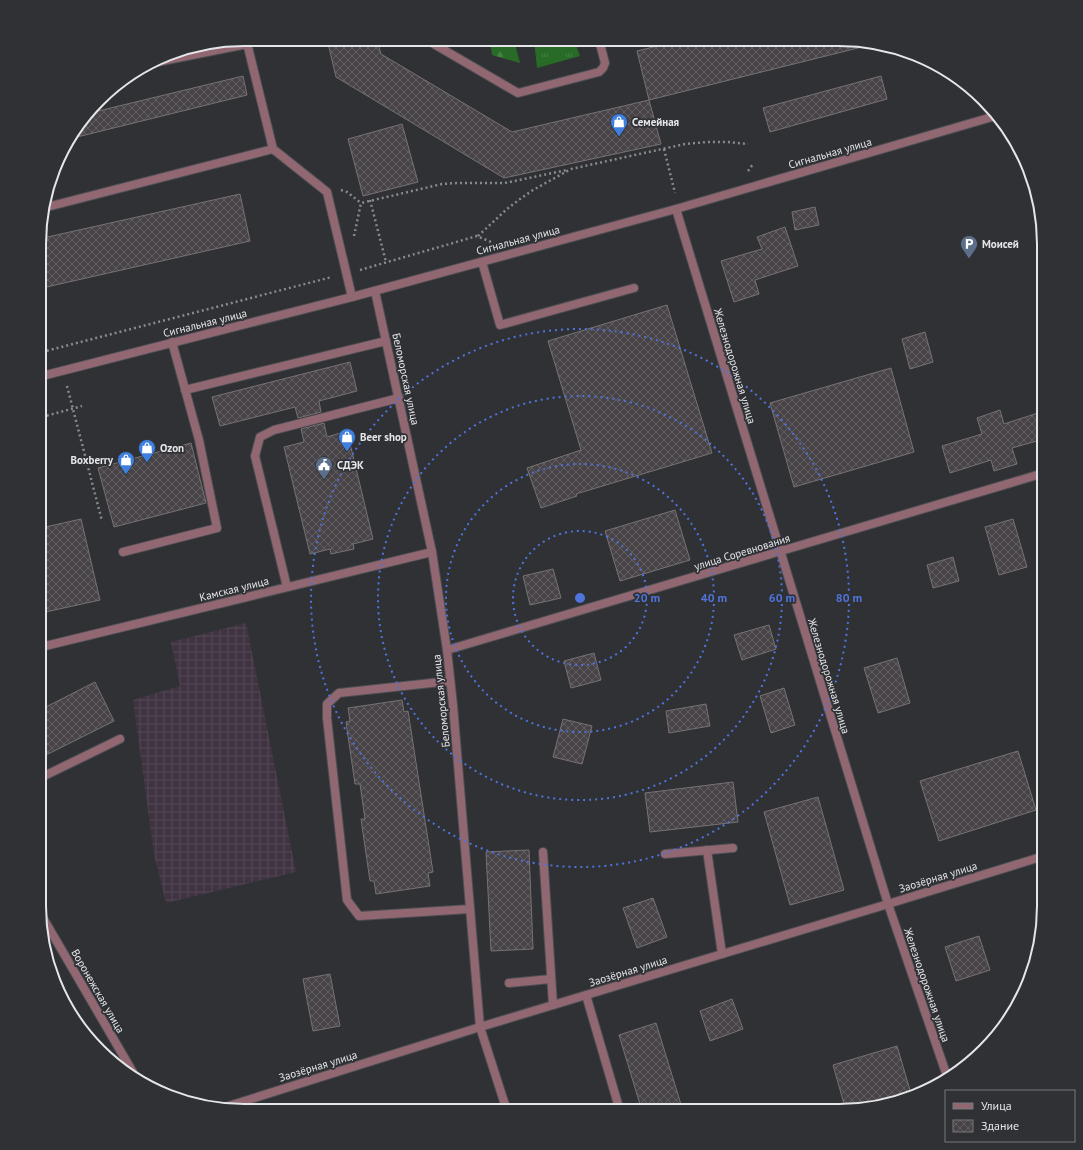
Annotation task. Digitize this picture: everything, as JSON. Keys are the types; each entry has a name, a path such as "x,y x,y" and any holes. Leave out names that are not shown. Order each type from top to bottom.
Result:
{"street":[{"path":"248,46 273,149 327,192 352,297"},
{"path":"438,46 518,92 599,72 604,68 601,46"},
{"path":"185,55 214,49"},
{"name":"Сигнальная улица","path":"46,375 352,297 482,262 676,209 990,117"},
{"path":"50,206 273,149"},
{"name":"Железнодорожная улица","path":"676,209 888,904 946,1073"},
{"path":"482,262 500,325 634,288"},
{"name":"Беломорская улица","path":"375,291 432,552 447,650 454,713 480,1027 505,1104"},
{"path":"185,390 386,341"},
{"path":"123,552 217,528 199,440 172,342"},
{"path":"287,587 255,456 260,437 274,430 399,398"},
{"name":"улица Соревнования","path":"447,650 1037,475"},
{"name":"Камская улица","path":"46,646 432,552"},
{"path":"450,681 339,693 327,704 328,718 347,900 359,916 470,909"},
{"path":"46,775 120,739"},
{"path":"665,854 733,848"},
{"path":"707,850 722,954"},
{"path":"543,852 553,1005"},
{"name":"Заозёрная улица","path":"232,1104 480,1027 1037,858"},
{"name":"Воронежская улица","path":"47,922 131,1068"},
{"path":"509,983 552,979"},
{"path":"586,995 618,1104"}],"path":[{"path":"354,238 361,203 370,200 442,184 505,183 685,144 728,142 748,144"},
{"path":"664,149 676,196"},
{"path":"744,174 753,164"},
{"path":"46,351 347,273 477,236 507,208 533,190 571,169"},
{"path":"370,200 386,262"},
{"path":"477,236 498,245"},
{"path":"63,371 102,521"},
{"path":"46,416 82,406"}],"shaded area":[{"path":"246,623 296,872 166,903 154,854 133,700 180,686 171,642"}],"green space":[{"path":"491,46 516,46 520,63 492,55"},
{"path":"535,46 576,46 580,56 537,68"}],"building":[{"path":"329,46 379,46 381,54 512,132 649,100 661,144 504,178 336,77"},
{"path":"657,46 852,46 861,47 649,100 637,51"},
{"path":"243,76 247,95 77,137 98,111"},
{"path":"881,76 887,99 770,132 763,108"},
{"path":"402,124 418,182 363,196 348,139"},
{"path":"240,194 250,241 46,287 46,237"},
{"path":"815,207 819,225 795,230 792,212"},
{"path":"785,227 798,266 755,280 759,294 734,302 721,261 762,249 757,237"},
{"path":"667,305 712,453 576,494 577,496 541,508 527,468 581,450 548,341"},
{"path":"925,332 933,362 910,369 902,339"},
{"path":"350,362 357,391 319,401 321,412 298,418 295,407 220,426 212,397"},
{"path":"891,368 914,452 794,487 770,403"},
{"path":"1000,410 1004,424 1037,413 1037,441 1012,448 1017,464 994,471 991,460 950,473 942,446 982,434 977,418"},
{"path":"324,423 327,437 347,431 373,539 353,544 354,549 331,554 330,549 310,554 284,447 304,442 301,429"},
{"path":"191,443 206,503 114,527 98,468"},
{"path":"675,510 690,560 620,581 605,531"},
{"path":"81,519 100,600 46,612 46,527"},
{"path":"1013,519 1027,567 999,575 985,527"},
{"path":"953,557 959,581 933,588 927,565"},
{"path":"553,569 561,598 530,605 523,576"},
{"path":"769,625 776,649 742,660 734,635"},
{"path":"594,653 601,680 571,688 564,661"},
{"path":"897,658 910,703 878,713 864,668"},
{"path":"95,682 114,721 46,755 46,707"},
{"path":"784,688 795,725 771,733 760,696"},
{"path":"402,700 404,712 408,711 433,872 428,873 430,886 376,894 374,881 370,881 361,819 365,819 360,784 355,784 346,722 350,721 348,708"},
{"path":"706,704 710,726 669,733 666,711"},
{"path":"563,719 592,726 582,764 553,757"},
{"path":"1018,751 1036,810 939,841 920,781"},
{"path":"733,782 738,822 650,832 645,793"},
{"path":"818,797 844,890 790,905 764,812"},
{"path":"529,850 533,949 491,951 486,852"},
{"path":"653,898 667,937 637,948 623,908"},
{"path":"979,936 990,970 956,981 945,947"},
{"path":"330,974 340,1026 313,1031 303,979"},
{"path":"732,999 743,1029 710,1041 700,1011"},
{"path":"656,1023 681,1104 640,1104 619,1035"},
{"path":"897,1046 910,1091 877,1100 844,1104 833,1065"}],"place":[{"name":"Семейная","path":"619,137"},
{"name":"Моисей","path":"969,259"},
{"name":"Beer shop","path":"347,452"},
{"name":"Ozon","path":"147,463"},
{"name":"Boxberry","path":"126,475"},
{"name":"СДЭК","path":"324,480"}]}
